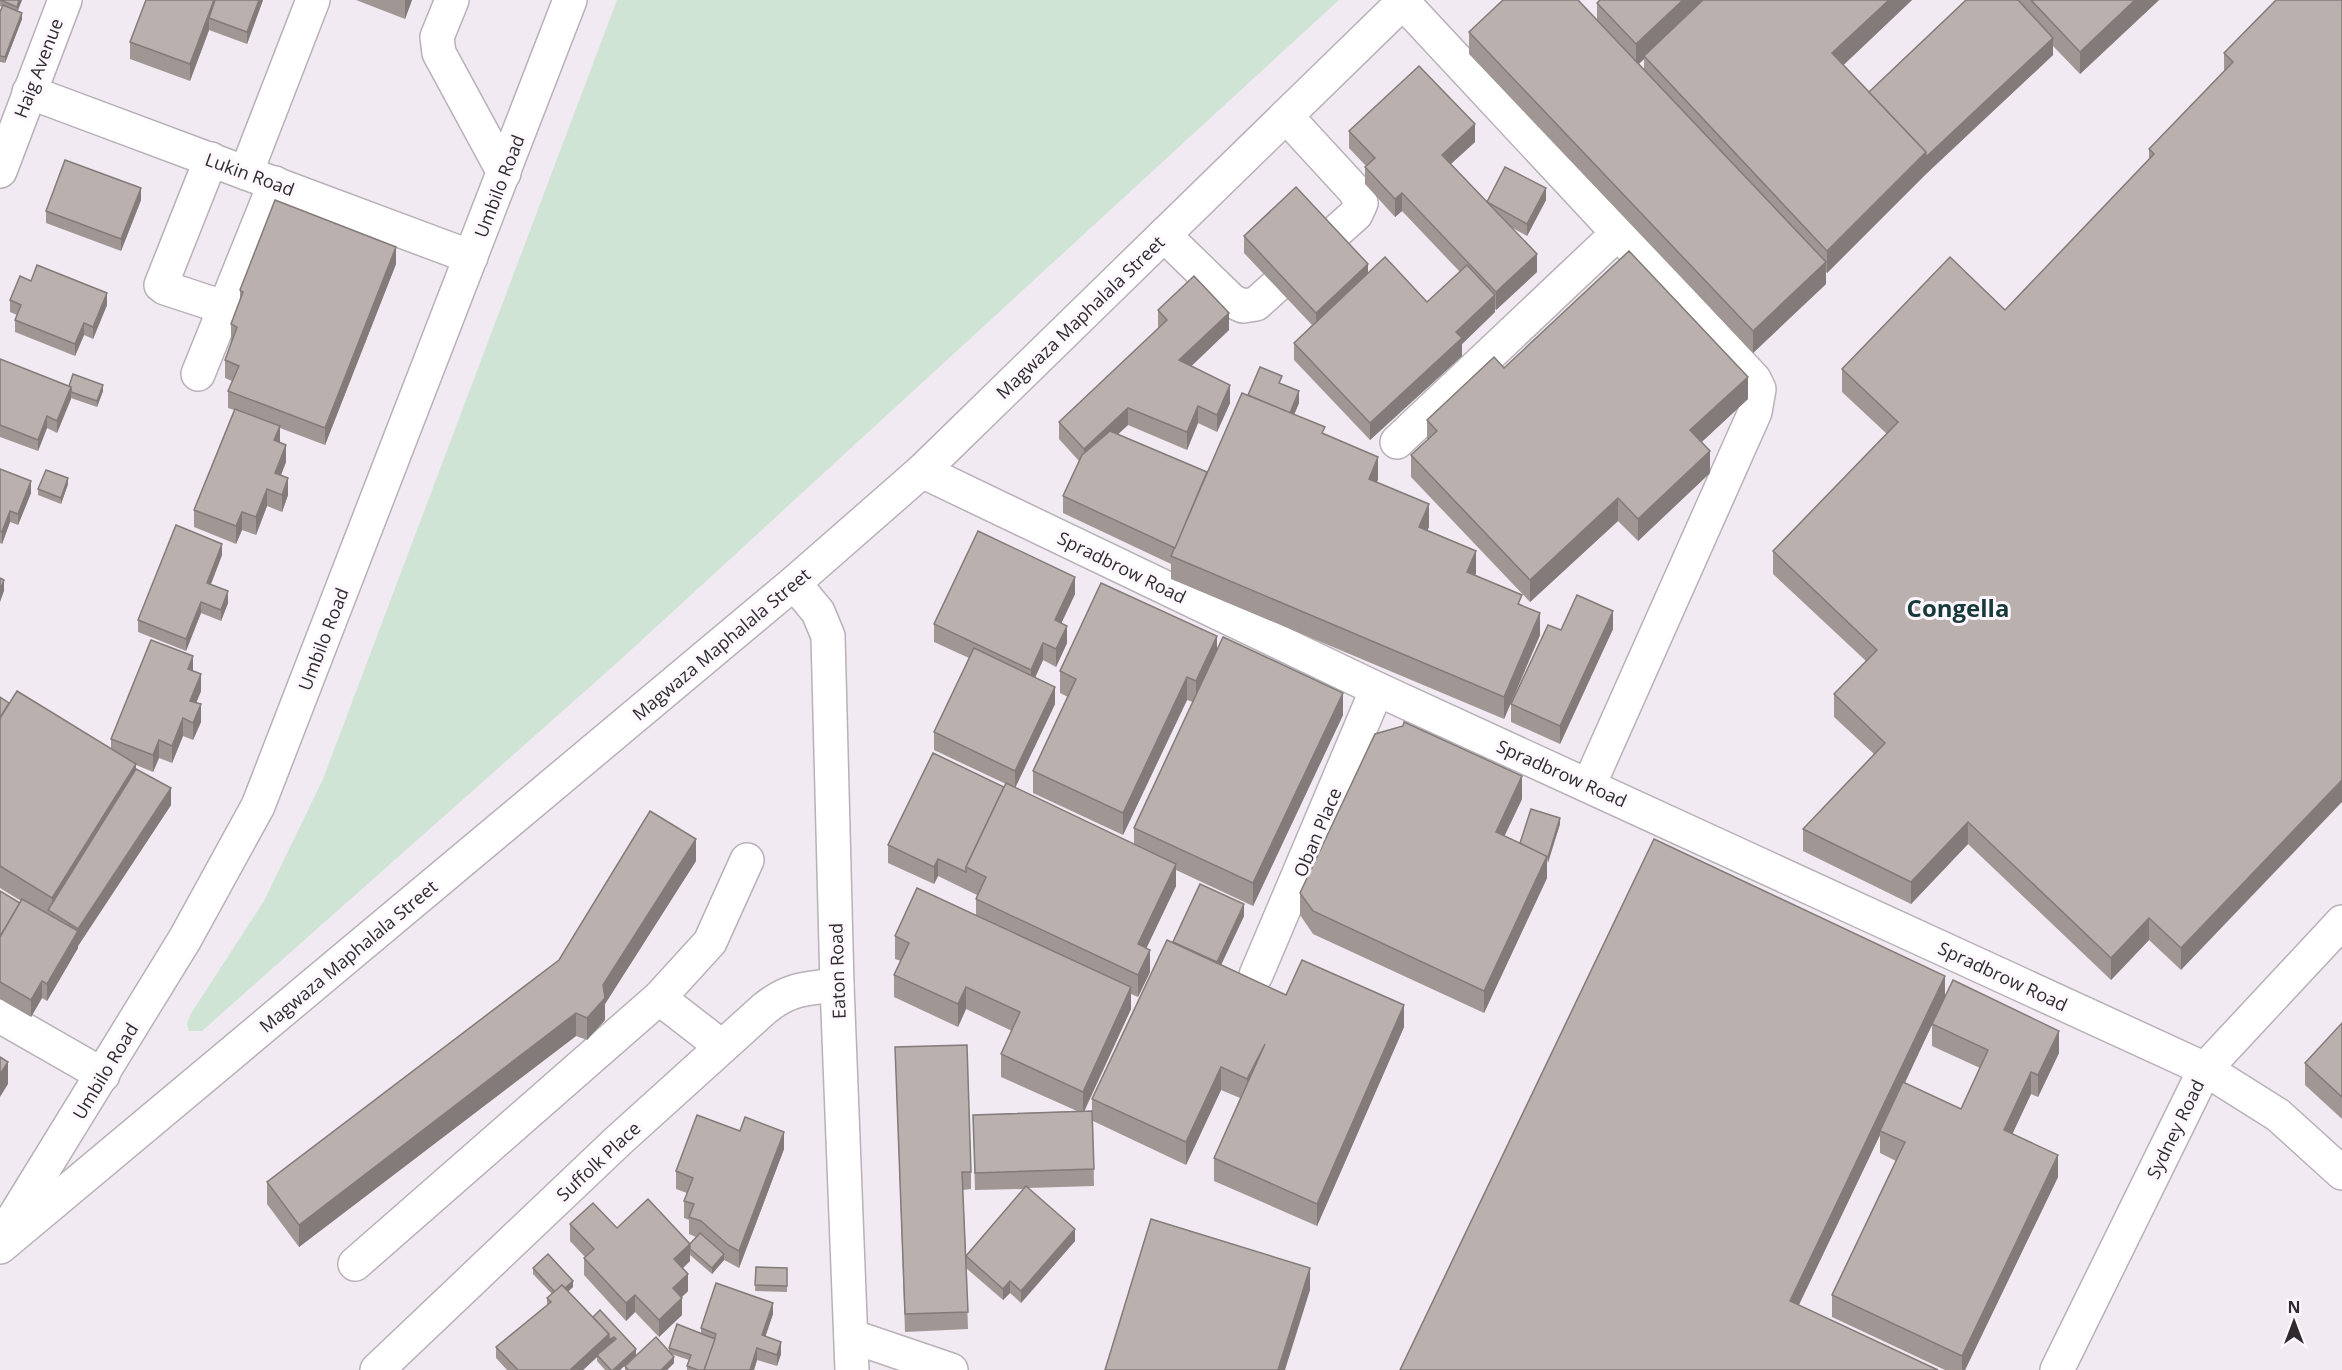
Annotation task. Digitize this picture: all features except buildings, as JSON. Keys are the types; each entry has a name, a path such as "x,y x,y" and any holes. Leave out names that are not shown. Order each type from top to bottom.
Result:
{"street":[{"name":"Haig Avenue","path":"0,171 17,104 64,0"},
{"path":"198,375 226,308 313,0"},
{"path":"452,0 437,36 439,53 504,173"},
{"name":"Umbilo Road","path":"0,1240 185,939 258,806 570,0"},
{"path":"1403,1 1754,379 1759,393 1755,412 1589,784"},
{"name":"Magwaza Maphalala Street","path":"0,1246 794,583 922,471 1403,1"},
{"name":"Lukin Road","path":"17,104 211,159 471,257"},
{"path":"1164,234 1232,301 1243,306 1256,304 1356,214 1361,203 1356,191 1286,116"},
{"path":"211,159 161,285 226,308"},
{"path":"1397,442 1618,233"},
{"name":"Spradbrow Road","path":"922,471 1377,689 1589,784 2205,1069 2277,1115 2342,1173"},
{"name":"Eaton Road","path":"794,583 818,612 828,636 837,985 852,1370"},
{"name":"Oban Place","path":"1256,975 1377,689"},
{"path":"355,1264 659,998 710,942 747,860"},
{"name":"Sydney Road","path":"2057,1370 2205,1069 2342,922"},
{"name":"Suffolk Place","path":"377,1370 721,1046 780,996 798,989 837,985"},
{"path":"659,998 721,1046"},
{"path":"0,1017 103,1075"},
{"path":"851,1336 951,1370"}],"green space":[{"path":"617,0 1339,0 619,661 202,1031 189,1031 187,1024 190,1015 264,901 323,779"}],"district":[{"name":"Congella","path":"1958,607"}]}
